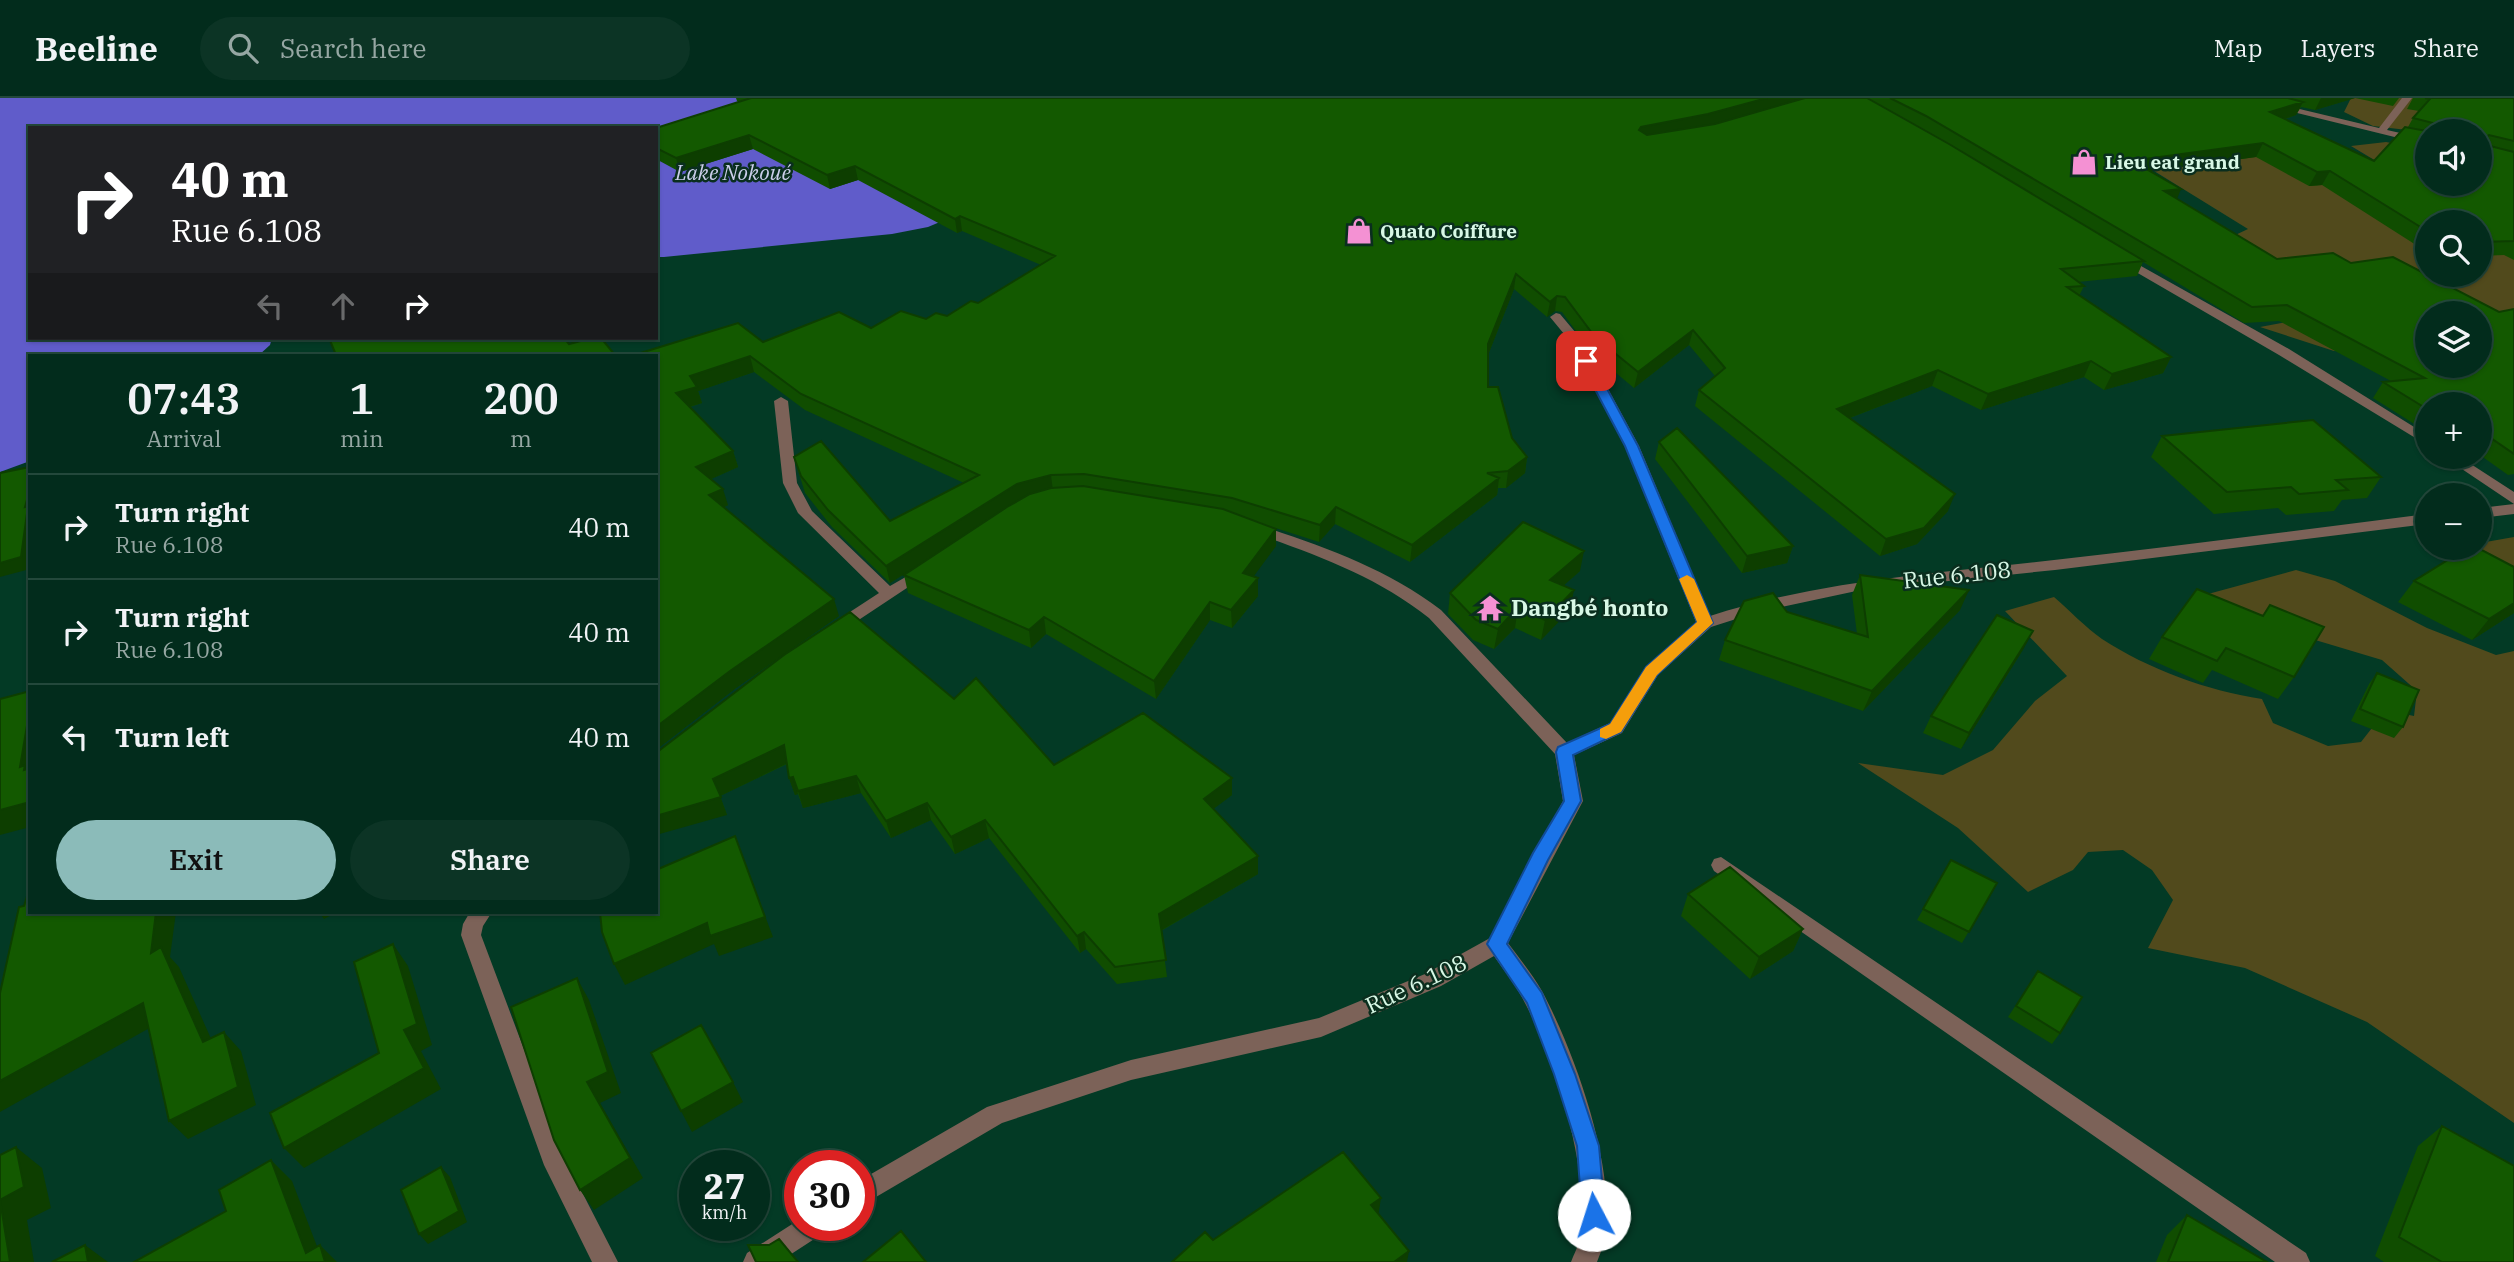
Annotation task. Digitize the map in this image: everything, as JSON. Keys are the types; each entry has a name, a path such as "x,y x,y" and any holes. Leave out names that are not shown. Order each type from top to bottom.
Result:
{"street":[{"path":"2241,98 2415,139"},
{"path":"2381,131 2407,98"},
{"path":"2112,254 2284,352 2415,434"},
{"path":"1556,317 1575,339 1632,446 1705,623"},
{"path":"781,401 790,483 806,513 889,594"},
{"path":"2469,469 2514,499"},
{"path":"2492,512 2514,509"},
{"name":"Rue 6.108","path":"1564,752 1616,728 1652,671 1705,623 1805,594 1861,585 2055,565 2415,520"},
{"path":"1237,523 1380,576 1414,596 1435,614 1564,752 1573,801 1540,858 1497,944 1535,999 1588,1146 1594,1215 1588,1255 1584,1262"},
{"path":"820,640 935,564"},
{"path":"1721,865 2297,1262"},
{"path":"480,914 473,924 471,935 556,1165 604,1262"},
{"name":"Rue 6.108","path":"875,1186 995,1115 1131,1070 1321,1027 1433,980 1497,944"},
{"path":"757,1262 789,1241"}],"shaded area":[{"path":"2351,98 2435,98 2407,130 2373,126 2344,112"},
{"path":"2126,112 2396,173 2351,146 2386,142 2415,148 2415,196 2492,196 2492,180 2514,172 2514,360 2492,330 2492,301 2415,301 2415,318 2334,351 2260,327 2318,316 2298,271 2210,247 2248,229 2120,150"},
{"path":"2514,537 2514,586 2468,560 2492,560 2492,541"},
{"path":"2296,570 2335,581 2427,628 2496,655 2514,651 2514,1123 2367,1022 2245,968 2148,948 2173,900 2152,870 2123,850 2088,852 2073,870 2028,892 1958,828 1858,763 1943,775 1993,750 2035,701 2067,676 2005,611 2054,597 2102,639 2120,650 2179,677 2262,699 2273,723 2328,746 2361,742 2386,710 2414,716 2417,691 2382,660 2225,613 2208,594"}],"water":[{"name":"Lake Nokoué","path":"0,98 1096,98 947,219 928,227 892,234 664,257 658,257 658,126 28,126 28,340 271,340 260,354 28,354 28,462 0,472"}],"building":[{"path":"751,98 1767,98 1708,114 1641,127 1639,130 1647,135 1715,124 1805,98 1867,98 2144,261 2061,269 2084,286 2067,287 2171,357 2112,374 2091,361 1988,394 1938,370 1837,409 1955,494 1924,528 1886,539 1699,390 1725,368 1693,330 1638,372 1595,337 1565,297 1557,296 1550,302 1516,274 1488,344 1488,387 1498,387 1512,438 1527,457 1508,471 1487,473 1499,478 1412,545 1336,507 1320,525 1232,498 1084,474 1051,475 1017,484 886,566 828,510 801,476 794,457 821,441 890,521 979,475 801,394 750,356 690,376 697,387 676,393 733,451 696,467 723,489 709,495 834,599 730,671 658,725 658,354 637,354 738,323 763,342 839,312 871,328 901,311 926,319 936,313 947,316 971,301 978,303 1055,256 960,216 955,219 855,166 827,175 749,135 676,158 658,149 658,127"},
{"path":"1890,98 2288,98 2303,102 2270,112 2374,161 2405,127 2415,129 2415,196 2492,196 2492,146 2514,152 2514,241 2492,242 2492,210 2415,210 2415,224 2330,171 2317,172 2263,143 2137,160 2150,166 2143,167 2181,189 2164,191 2277,259 2333,253 2351,263 2393,257 2415,268 2415,287 2451,287 2478,301 2415,301 2415,373 2287,305 2252,307 1926,116"},
{"path":"2425,98 2514,98 2514,141 2492,136 2492,119 2413,118 2430,99"},
{"path":"2492,308 2499,312 2514,309 2514,454 2492,439 2492,392 2415,392 2415,402 2383,382 2425,378 2492,378"},
{"path":"330,340 566,340 569,344 584,340 603,340 614,354 336,354"},
{"path":"2313,420 2381,477 2336,480 2348,490 2299,494 2291,487 2227,492 2162,436"},
{"path":"1677,428 1793,546 1747,556 1659,442"},
{"path":"28,467 28,496 25,507 28,506 21,557 0,563 0,473"},
{"path":"1083,486 1223,509 1276,529 1243,573 1258,578 1231,610 1210,602 1154,681 1044,617 1029,630 904,575 1030,494 1051,488"},
{"path":"1523,522 1584,551 1550,580 1574,590 1545,620 1518,607 1498,629 1476,620 1450,593"},
{"path":"2492,555 2514,567 2514,603 2489,619 2414,581 2448,560 2492,560"},
{"path":"1860,575 1969,590 1872,691 1725,640 1744,601 1773,593 1787,612 1868,637"},
{"path":"2197,589 2263,616 2270,605 2324,627 2294,677 2226,648 2217,661 2162,637"},
{"path":"850,612 954,699 976,678 1054,765 1143,713 1232,778 1204,799 1258,856 1159,914 1166,960 1115,967 1084,932 1077,936 985,820 951,837 927,803 886,821 856,776 798,791 793,777 789,778 784,745 713,779 721,797 658,815 658,751 784,655"},
{"path":"1997,615 2033,631 1969,733 1931,716"},
{"path":"2377,673 2419,690 2403,727 2360,709"},
{"path":"28,692 28,720 20,767 25,765 24,770 28,769 28,803 0,810 0,699"},
{"path":"735,836 765,917 710,936 707,923 614,964 602,932 600,914 658,914 658,869"},
{"path":"1951,860 1997,883 1969,932 1923,909"},
{"path":"1730,867 1803,929 1759,957 1688,894"},
{"path":"28,893 28,914 156,914 151,953 161,947 203,1042 224,1032 238,1087 169,1121 143,1003 0,1081 0,993 19,907 24,906"},
{"path":"393,944 417,1024 404,1030 424,1068 284,1148 270,1113 379,1053 354,962"},
{"path":"2038,971 2082,997 2060,1033 2016,1006"},
{"path":"577,978 608,1072 587,1082 630,1158 580,1190 554,1140 511,1007"},
{"path":"701,1025 733,1082 681,1111 651,1053"},
{"path":"2442,1126 2514,1166 2514,1262 2442,1262 2399,1237"},
{"path":"16,1147 24,1187 0,1200 0,1155"},
{"path":"1343,1152 1381,1198 1371,1205 1409,1251 1394,1262 1172,1262 1205,1232 1213,1240"},
{"path":"271,1160 306,1253 320,1245 325,1262 134,1262 226,1211 219,1190"},
{"path":"441,1167 459,1211 419,1234 401,1190"},
{"path":"0,1200 10,1262 0,1262"},
{"path":"2187,1215 2267,1262 2168,1262"},
{"path":"901,1231 926,1262 863,1262"},
{"path":"779,1239 798,1262 756,1262 748,1245 769,1245"},
{"path":"85,1245 88,1262 52,1262"}],"slow traffic":[{"path":"1606,733 1616,728 1652,671 1705,623 1687,579"}],"place":[{"name":"Lieu eat grand","path":"2084,162"},
{"name":"Quato Coiffure","path":"1359,231"},
{"name":"Dangbé honto","path":"1490,608"}],"route":[{"path":"1586,361 1632,446 1705,623 1652,671 1616,728 1564,752 1573,801 1540,858 1497,944 1535,999 1564,1074 1588,1146 1594,1215"}]}
